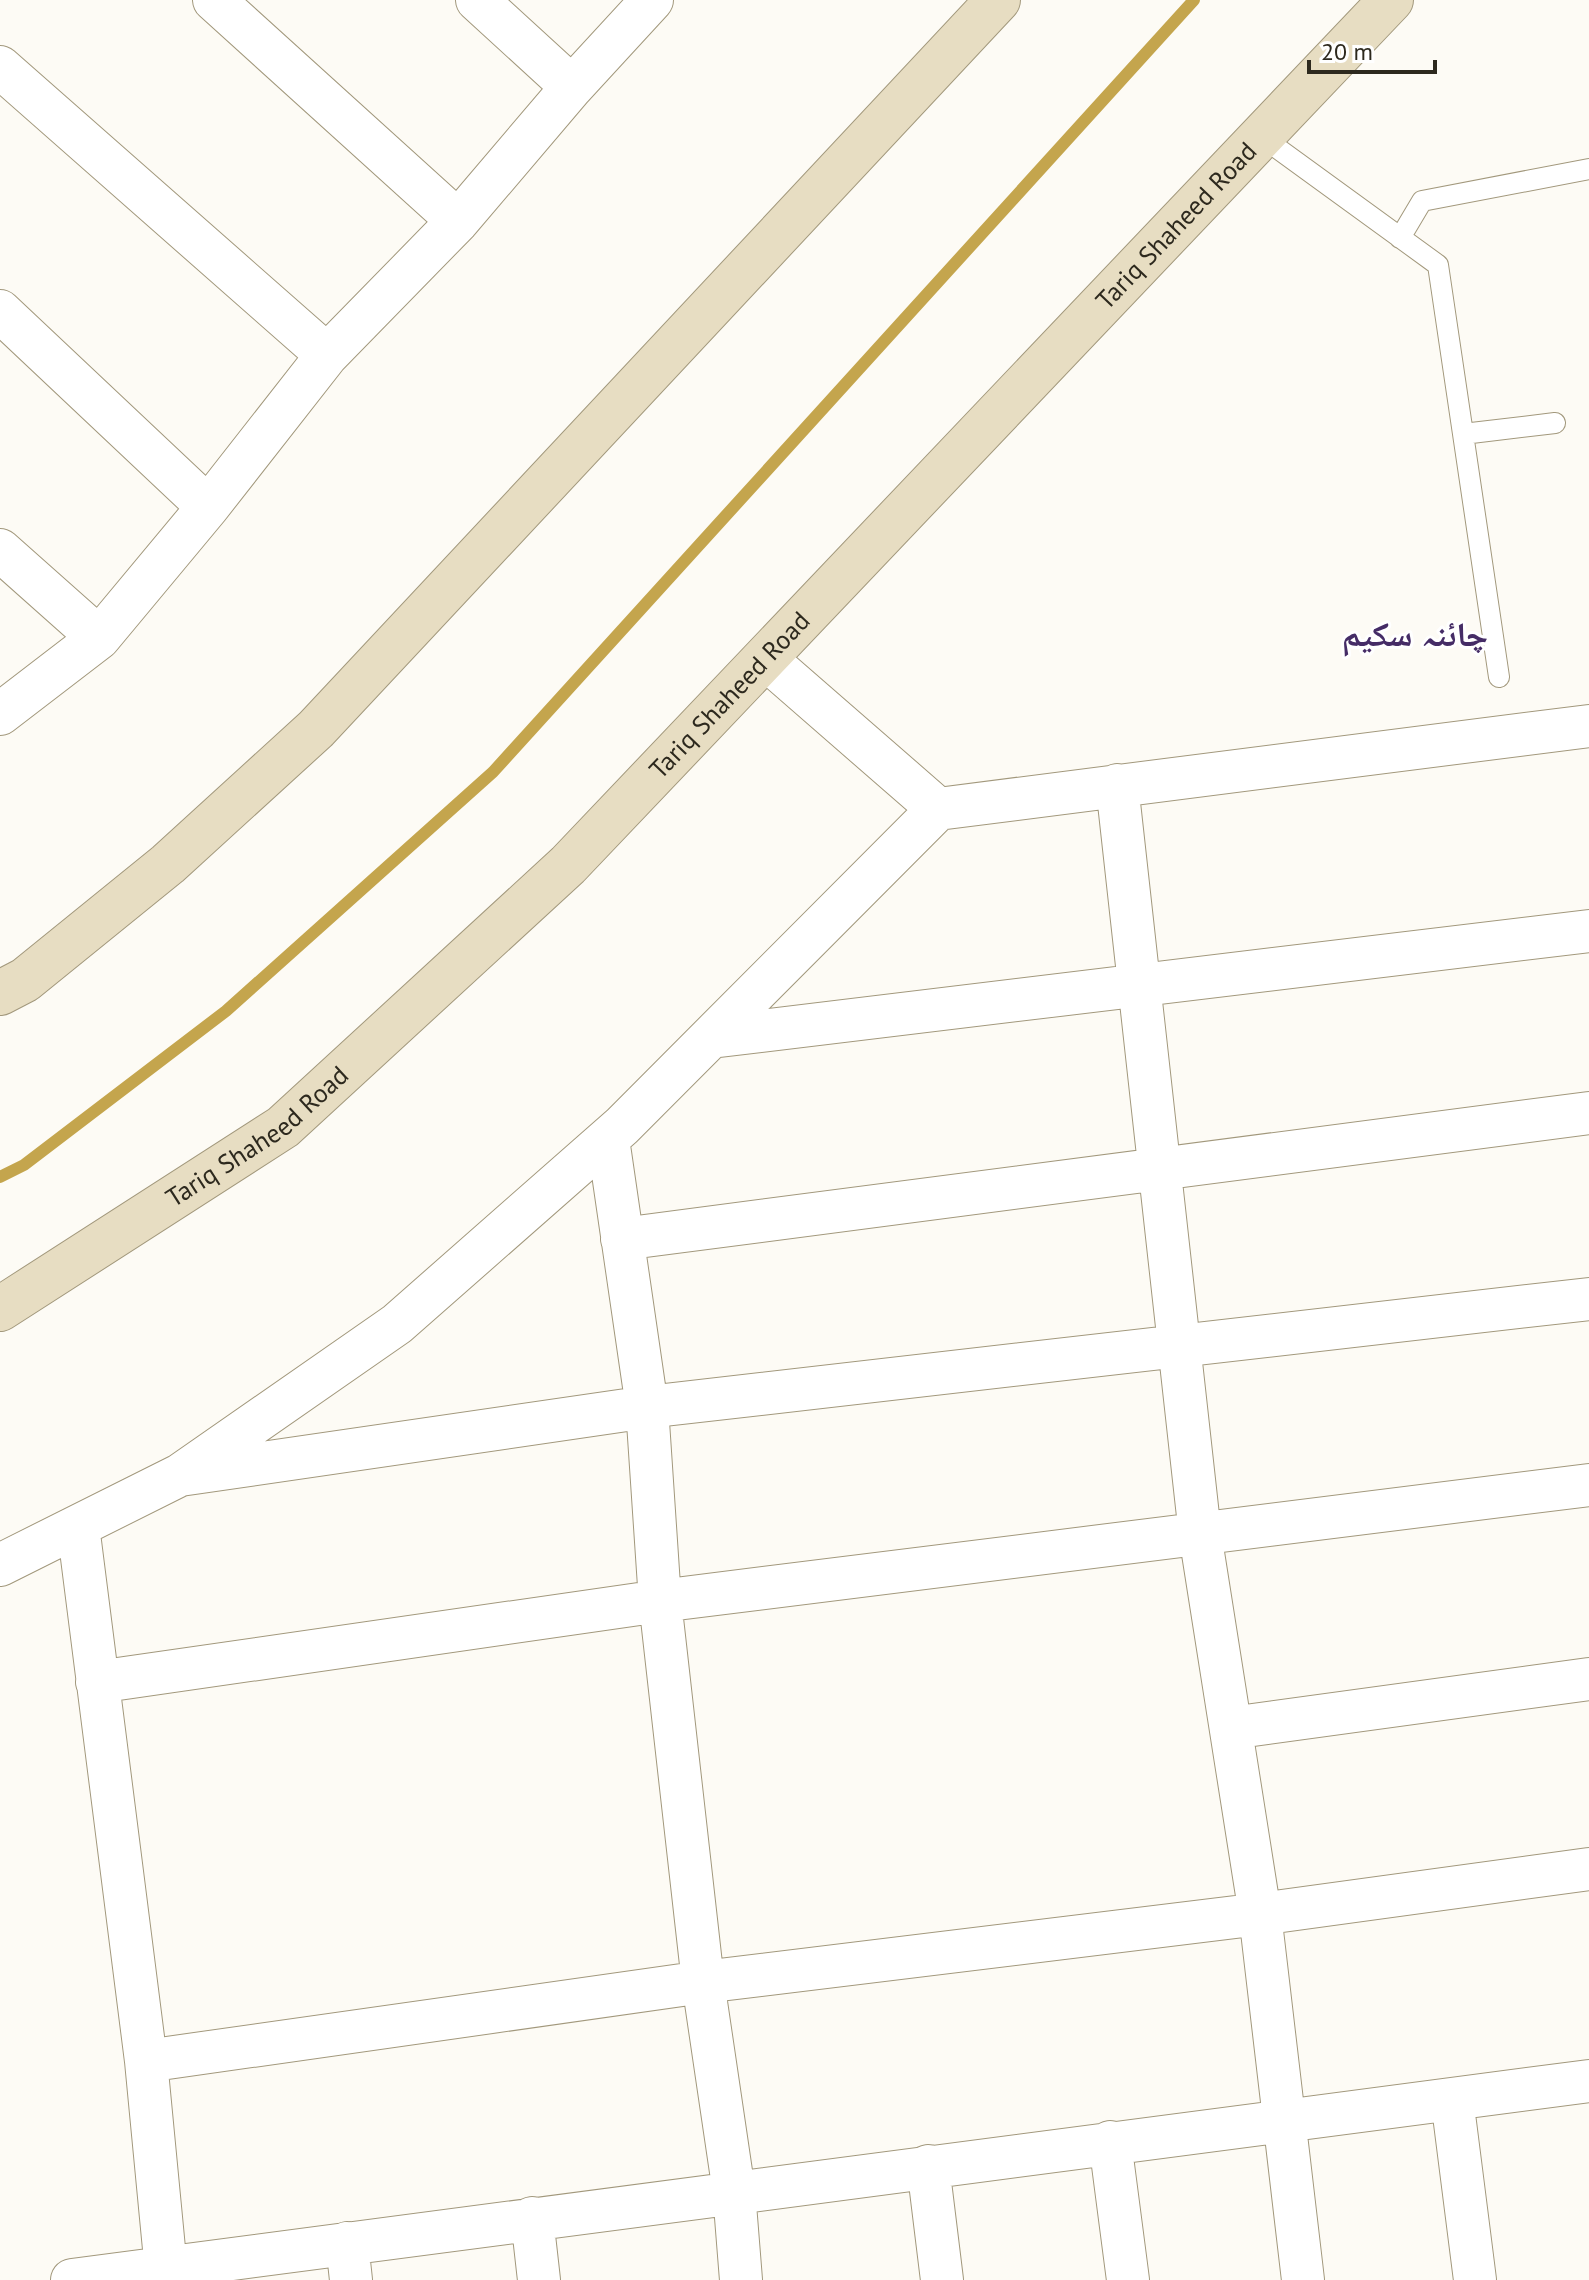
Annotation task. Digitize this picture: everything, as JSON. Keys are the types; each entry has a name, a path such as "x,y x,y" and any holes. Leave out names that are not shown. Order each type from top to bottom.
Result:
{"main road":[{"path":"0,993 25,980 168,864 316,729 998,0"},
{"name":"Tariq Shaheed Road","path":"0,1309 283,1127 568,865 767,660 1391,0"}],"street":[{"path":"214,0 458,221"},
{"path":"477,0 572,87"},
{"path":"0,714 99,638 208,507 327,355 458,221 572,87 652,0"},
{"path":"0,67 327,355"},
{"path":"0,311 208,507"},
{"path":"0,550 99,638"},
{"path":"767,660 938,809"},
{"path":"0,1565 180,1475 397,1324 608,1139 938,809 1589,726"},
{"path":"1117,785 1200,1534 1260,1914 1303,2280"},
{"path":"711,1037 1589,931"},
{"path":"622,1239 1589,1113"},
{"path":"608,1139 647,1407 660,1601 703,1982 734,2192 741,2280"},
{"path":"180,1475 647,1407 1589,1299"},
{"path":"97,1682 660,1601 1589,1485"},
{"path":"78,1526 146,2061 167,2274"},
{"path":"1231,1728 1589,1679"},
{"path":"146,2061 703,1982 1260,1914 1589,1869"},
{"path":"72,2280 349,2262 532,2218 1589,2081"},
{"path":"1452,2099 1475,2280"},
{"path":"1110,2142 1128,2280"},
{"path":"928,2166 942,2280"},
{"path":"532,2218 539,2280"}],"lane":[{"path":"1262,137 1438,265 1499,677"},
{"path":"1400,238 1422,201 1589,169"},
{"path":"1463,434 1555,423"}],"waterway":[{"path":"0,1177 24,1165 226,1011 493,772 1194,0"}],"district":[{"name":"چائنہ سکیم","path":"1415,634"}]}
